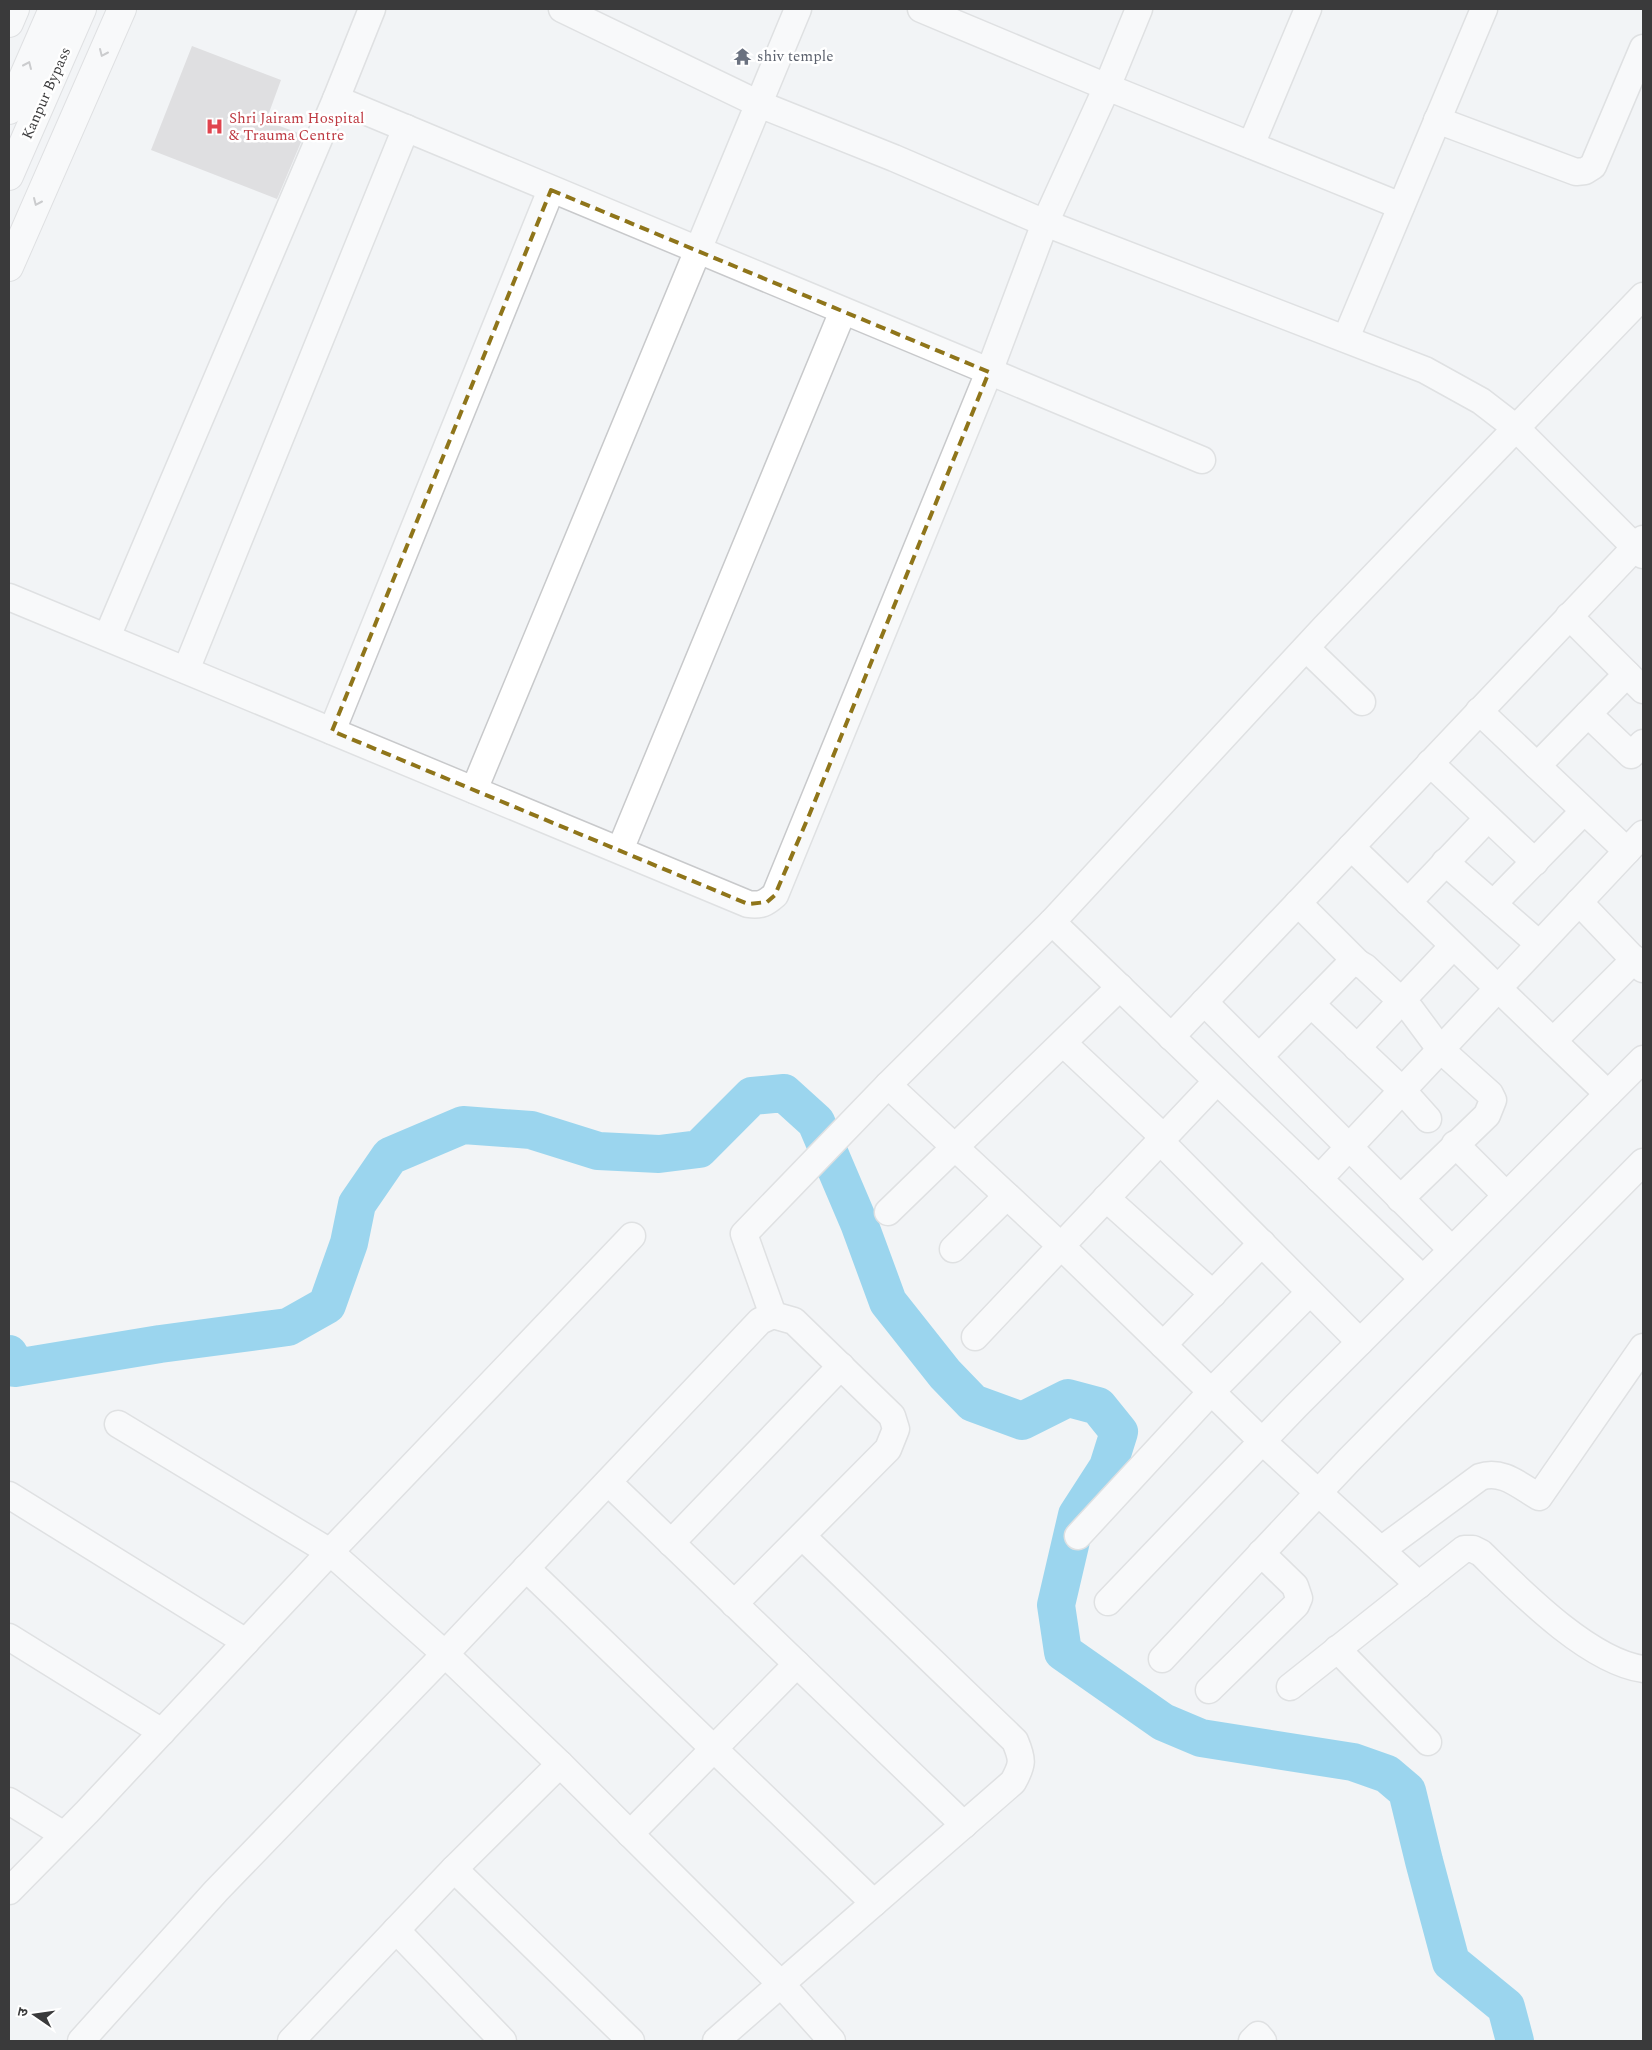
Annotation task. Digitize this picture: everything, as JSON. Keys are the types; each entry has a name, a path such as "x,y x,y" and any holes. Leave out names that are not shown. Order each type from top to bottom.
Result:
{"main road":[{"path":"9,23 15,9"},
{"name":"Kanpur Bypass","path":"9,110 54,9"},
{"name":"Kanpur Bypass","path":"9,176 82,9"},
{"path":"9,267 122,9"}],"street":[{"path":"107,638 336,99 372,9"},
{"path":"562,9 759,104 894,158 1045,223 1425,370 1481,401 1516,428 1641,547 1570,616 1171,1037"},
{"path":"474,790 798,9"},
{"path":"921,9 1107,87 1401,206"},
{"path":"9,596 748,904 759,906 775,895 810,813 989,372 1045,223 1107,87 1139,9"},
{"path":"1250,145 1308,9"},
{"path":"1346,338 1484,9"},
{"path":"1437,120 1576,172 1585,171 1593,166 1643,48"},
{"path":"336,99 1202,460"},
{"path":"186,670 406,128"},
{"path":"332,731 551,190"},
{"path":"773,1315 744,1234 888,1085 1052,922 1306,648 1643,296"},
{"path":"620,850 843,311"},
{"path":"1537,766 1588,714 1635,682 1570,616"},
{"path":"1306,648 1362,702"},
{"path":"1319,1179 1497,988 1579,902 1638,844 1584,811 1479,712"},
{"path":"1588,714 1639,755"},
{"path":"1430,763 1535,862"},
{"path":"1493,904 1584,811"},
{"path":"1408,902 1488,818"},
{"path":"1351,847 1608,1094"},
{"path":"1445,862 1539,944"},
{"path":"1298,902 1358,963 1365,967 1402,1001 1440,1049 1490,1094 1493,1100 1487,1115 1400,1198"},
{"path":"1553,1041 1639,964 1579,902"},
{"path":"1052,922 1422,1278"},
{"path":"1358,1048 1454,946"},
{"path":"1259,1058 1345,968 1358,963"},
{"path":"888,1212 1120,988"},
{"path":"1204,1002 1452,1249"},
{"path":"1311,1004 1402,1090 1428,1119"},
{"path":"1063,1043 1159,1133 1160,1141 1360,1342"},
{"path":"1108,1602 1422,1278 1643,1059"},
{"path":"975,1337 1217,1081"},
{"path":"888,1085 1061,1246 1262,1441 1419,1585"},
{"path":"1456,1144 1506,1195"},
{"path":"1162,1659 1318,1493 1643,1162"},
{"path":"953,1249 1007,1196"},
{"path":"1106,1198 1213,1294"},
{"path":"9,1892 632,1236"},
{"path":"1164,1346 1262,1243"},
{"path":"1078,1536 1211,1392 1310,1292"},
{"path":"81,2041 216,1891 445,1654 760,1321 773,1315 794,1321 892,1416 896,1428 888,1450 734,1604"},
{"path":"1381,1550 1480,1477 1489,1474 1507,1478 1539,1497 1636,1376 1643,1347"},
{"path":"671,1542 841,1366"},
{"path":"118,1424 330,1552 445,1654 560,1764 781,1984 832,2041"},
{"path":"608,1482 964,1825"},
{"path":"9,1495 246,1642"},
{"path":"716,2041 1013,1782 1022,1767 1015,1741 802,1536"},
{"path":"1290,1687 1464,1548 1473,1549 1481,1553 1537,1607 1601,1653 1643,1669"},
{"path":"1209,1690 1296,1604 1299,1598 1296,1586 1261,1553"},
{"path":"526,1568 874,1903"},
{"path":"9,1636 162,1732"},
{"path":"1337,1649 1428,1742"},
{"path":"630,1834 797,1664"},
{"path":"291,2041 454,1869 560,1764"},
{"path":"9,1802 64,1836"},
{"path":"454,1869 631,2041"},
{"path":"396,1930 503,2041"},
{"path":"1252,2041 1258,2035 1264,2041"}],"highlighted area":[{"path":"551,190 989,372 810,813 775,895 767,902 748,904 332,731"}],"building":[{"path":"192,46 281,80 266,121 304,135 277,199 151,150"}],"waterway":[{"path":"9,1354 15,1368 160,1344 288,1327 327,1305 349,1243 357,1204 390,1156 463,1125 531,1130 598,1151 659,1154 699,1149 752,1096 784,1093 816,1122 859,1223 888,1302 945,1374 973,1403 1022,1421 1068,1398 1098,1406 1119,1432 1108,1467 1077,1515 1056,1605 1063,1652 1163,1722 1201,1738 1353,1762 1387,1774 1407,1791 1451,1962 1506,2007 1515,2041"},
{"path":"9,1369 15,1368"}],"place":[{"name":"shiv temple","path":"743,56"},
{"name":"Shri Jairam Hospital & Trauma Centre","path":"215,127"}]}
